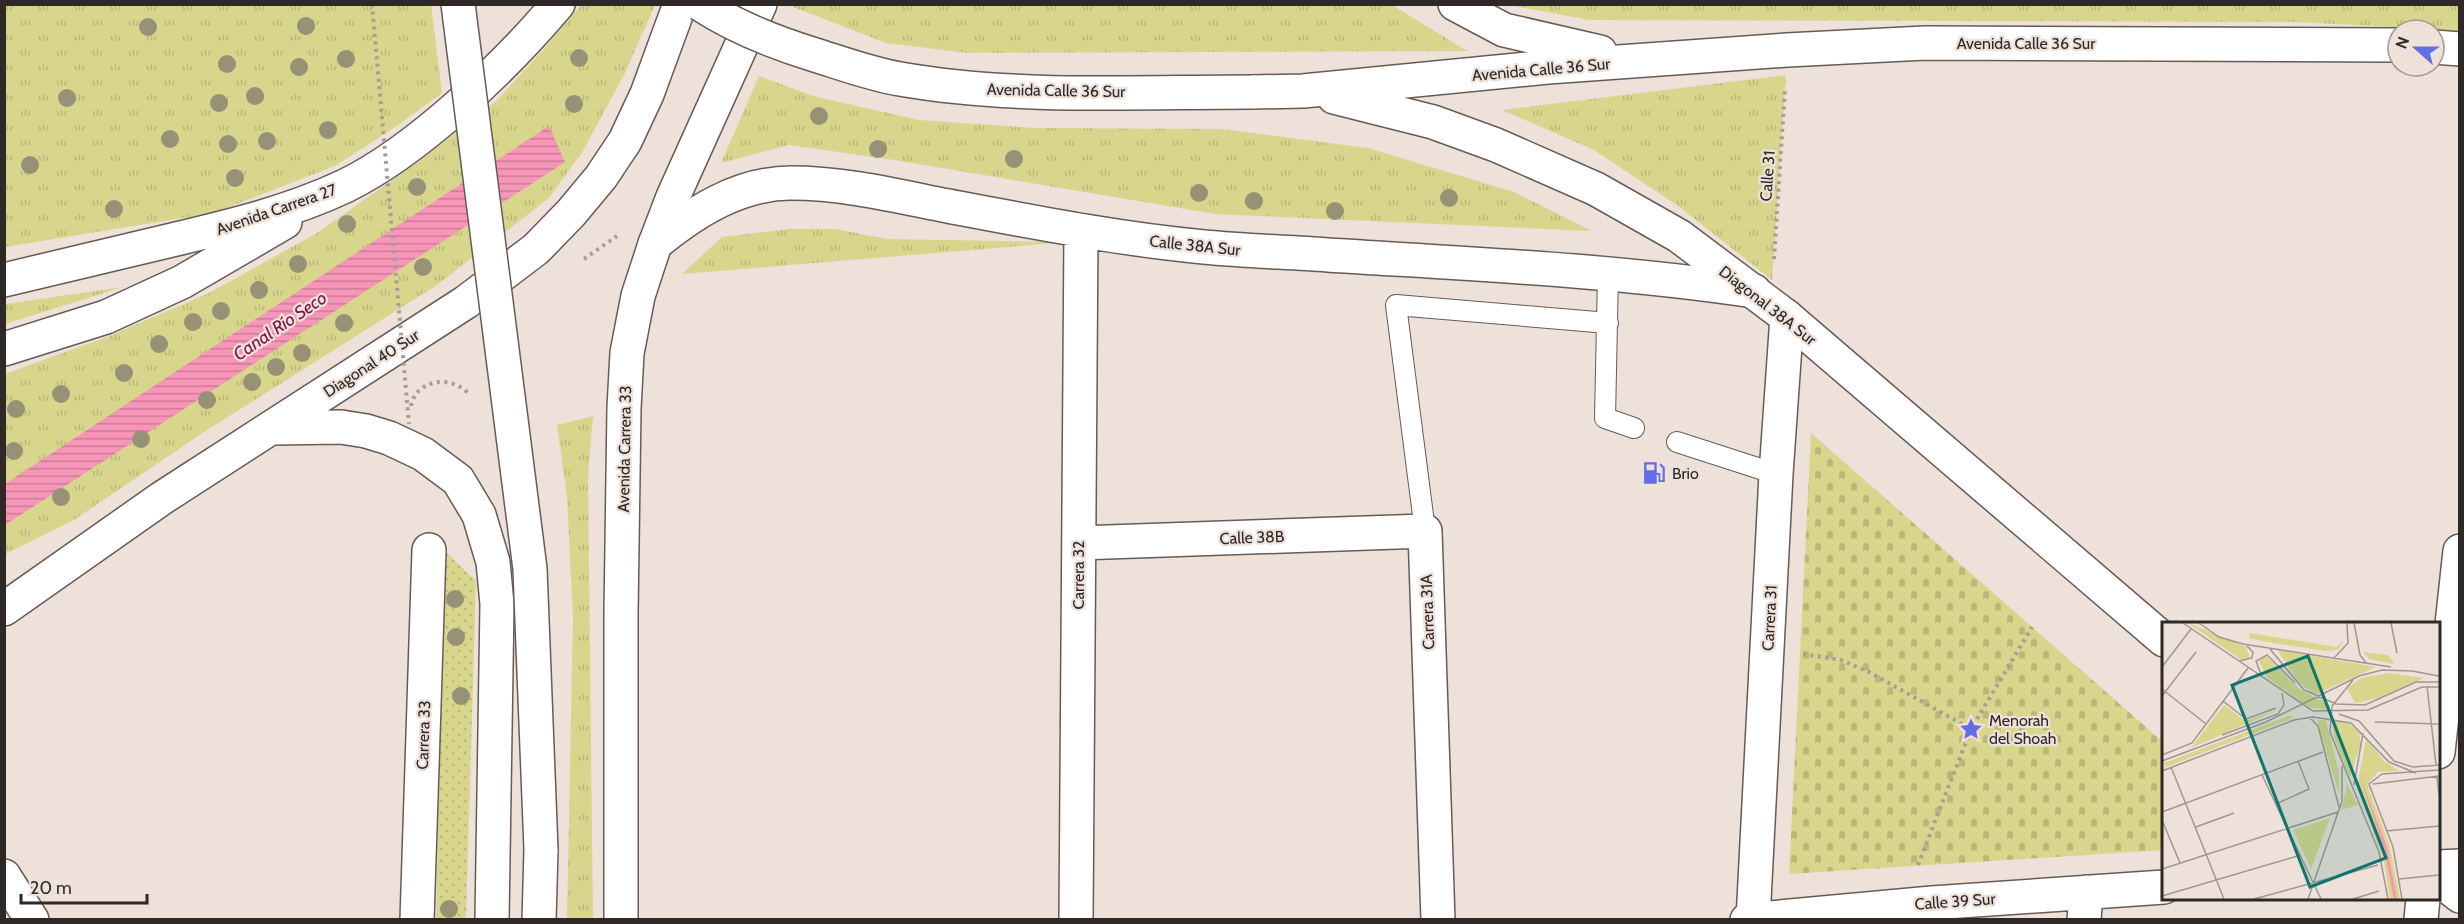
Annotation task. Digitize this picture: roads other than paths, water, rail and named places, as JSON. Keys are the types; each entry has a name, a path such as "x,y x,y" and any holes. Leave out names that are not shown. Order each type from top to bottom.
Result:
{"main road":[{"path":"458,4 530,569 542,850 539,920"},
{"name":"Avenida Carrera 27","path":"4,280 247,222 346,186 385,162 440,121 542,24 558,4"},
{"path":"664,48 680,4"},
{"path":"664,48 689,4"},
{"name":"Avenida Calle 36 Sur","path":"700,4 725,20 776,43 898,79 950,86 1036,91 1303,91 1644,60 1925,43 2386,45"},
{"name":"Avenida Carrera 33","path":"621,920 624,408 627,353 636,307 655,244 673,197 760,4"},
{"path":"1455,4 1504,30 1566,46 1644,60"},
{"name":"Diagonal 40 Sur","path":"4,609 162,498 466,302 536,249 602,177 625,141 647,94 664,48"},
{"name":"Diagonal 38A Sur","path":"1303,91 1361,102 1433,122 1496,145 1596,189 1678,236 1771,304 2162,638"},
{"name":"Calle 38A Sur","path":"655,244 703,208 757,188 790,183 866,190 1081,231 1203,247 1608,273 1680,280 1771,304"},
{"path":"4,349 106,317 182,282 346,186"},
{"name":"Carrera 32","path":"1076,920 1081,231"},
{"name":"Carrera 31","path":"1754,919 1776,474 1771,304"},
{"path":"271,428 341,427 389,438 423,454 458,480 479,515 493,562 496,604 492,920"},
{"name":"Calle 38B","path":"1079,543 1425,531"},
{"name":"Carrera 31A","path":"1425,531 1438,920"},
{"name":"Carrera 33","path":"417,919 429,550"},
{"path":"2440,742 2460,551"},
{"path":"4,584 62,568"},
{"path":"2440,867 2460,866"},
{"path":"4,876 32,920"},
{"path":"2440,880 2460,896"},
{"name":"Calle 39 Sur","path":"1747,920 1932,903 2085,906 2162,887"},
{"path":"2421,920 2423,900"}],"lane":[{"path":"1608,273 1605,418 1634,428"},
{"name":"Carrera 31A","path":"1425,531 1396,305 1608,323"},
{"path":"1677,442 1776,474"}],"water":[{"name":"Canal Río Seco","path":"549,126 565,162 5,525 5,484"}],"place":[{"name":"Brio","path":"1654,473"},
{"name":"Menorah del Shoah","path":"1971,729"}]}
